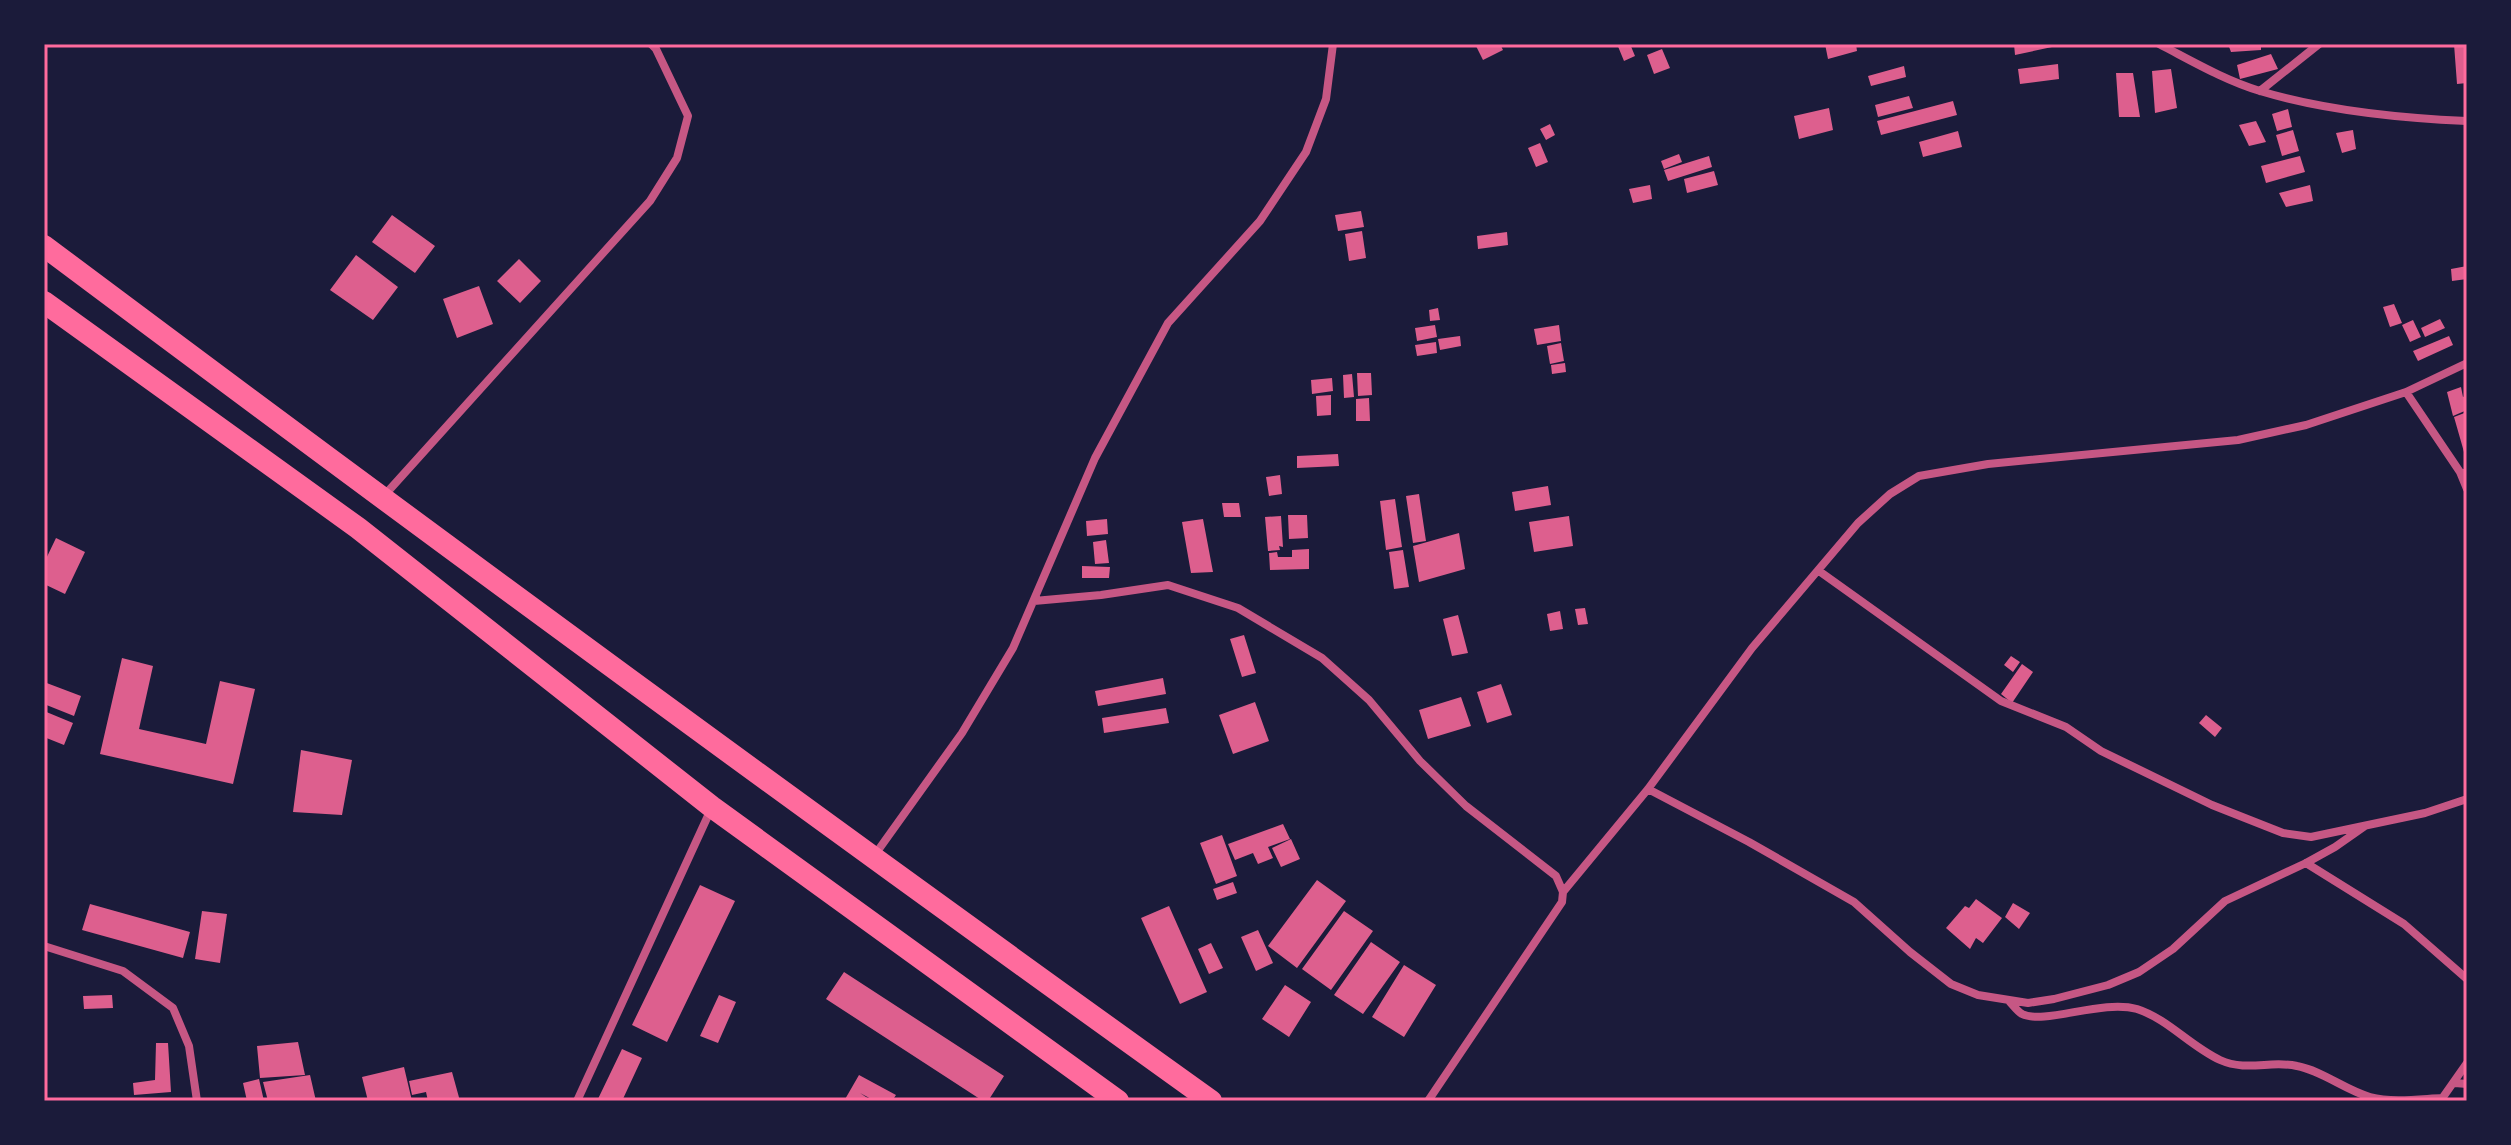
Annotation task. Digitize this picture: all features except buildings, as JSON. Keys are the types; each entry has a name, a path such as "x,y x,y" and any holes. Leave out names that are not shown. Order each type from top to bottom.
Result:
{"highway":[{"path":"44,246 381,499 1211,1101"},
{"path":"44,302 358,528 712,807 1118,1101"}],"street":[{"path":"381,499 650,201 677,158 688,116 651,44"},
{"path":"874,857 962,733 1013,648 1095,458 1168,323 1260,221 1306,152 1326,99 1333,44"},
{"path":"2159,44 2230,80 2260,91 2405,118 2467,121"},
{"path":"2260,91 2319,44"},
{"path":"1563,892 1648,789 1752,648 1858,523 1890,494 1919,476 1988,464 2238,440 2306,425 2406,392 2467,363"},
{"path":"2406,392 2464,473 2467,489"},
{"path":"1819,571 2001,701 2066,727 2101,751 2212,805 2283,833 2311,837 2425,813 2467,799"},
{"path":"1034,601 1168,585 1238,608 1322,658 1369,700 1420,761 1466,806 1556,876 1563,892 1562,902 1428,1101"},
{"path":"1648,789 1854,902 1951,984 1978,995 2028,1003 2108,985 2139,972 2173,949 2225,901 2306,863 2365,826"},
{"path":"577,1101 712,807"},
{"path":"2306,863 2404,924 2467,979"},
{"path":"44,946 123,971 173,1008 189,1046 197,1101"},
{"path":"2009,1001 2020,1013 2028,1015 2050,1016 2121,1006 2139,1010 2163,1022 2193,1045 2231,1064 2249,1067 2300,1066 2370,1097 2391,1100 2442,1100 2467,1063"},
{"path":"2455,1083 2467,1084"}]}
